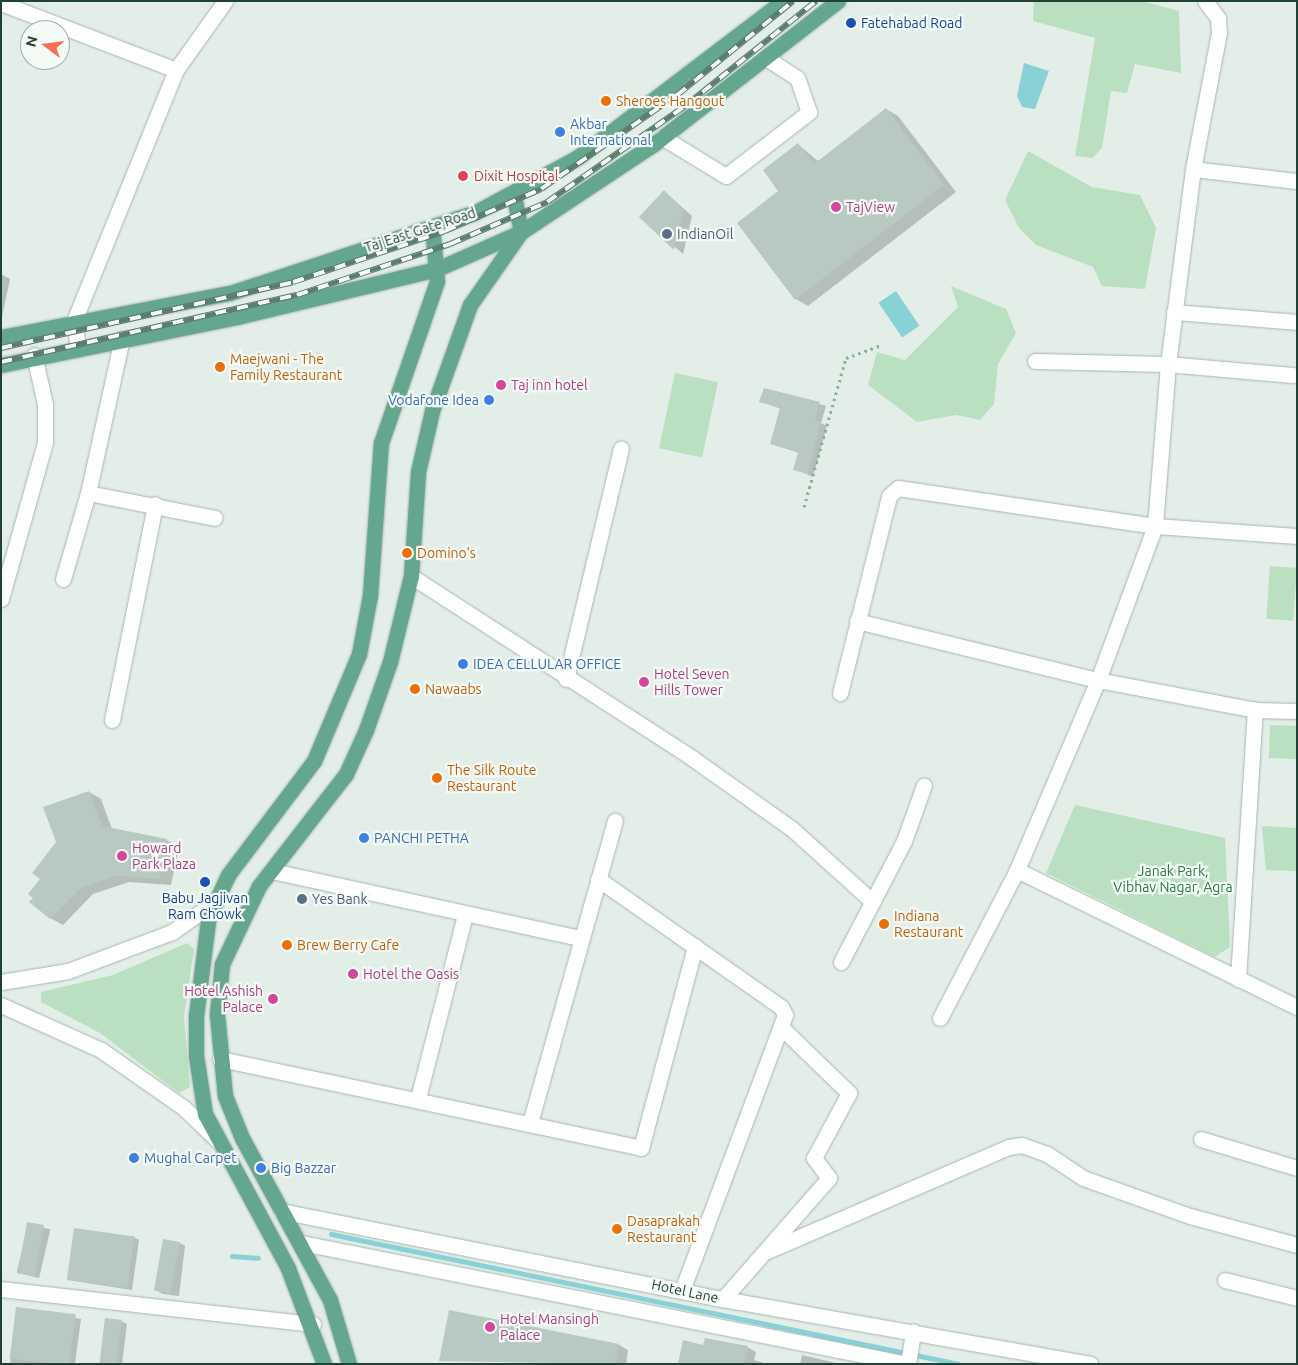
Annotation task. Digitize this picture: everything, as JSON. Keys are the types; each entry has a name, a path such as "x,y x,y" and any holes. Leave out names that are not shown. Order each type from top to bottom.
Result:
{"main road":[{"name":"Taj East Gate Road","path":"1,337 74,321 230,293 432,226 514,195 642,112 783,1"},
{"path":"1,365 78,347 237,318 437,269 521,232 662,137 838,1"},
{"path":"349,1364 330,1300 302,1243 281,1211 229,1104 220,1059 217,1014 222,964 239,920 272,871 346,774 390,662 411,576 418,472 432,411 470,305 521,232 514,195"},
{"path":"324,1364 313,1324 288,1268 205,1114 196,1056 202,965 216,901 228,875 314,761 359,654 370,595 381,443 437,269 432,226"}],"street":[{"path":"78,347 74,321 176,70 225,1"},
{"path":"940,1018 1017,870 1098,680 1155,526 1174,312 1193,169 1219,33 1218,18 1205,1"},
{"path":"1,3 176,70"},
{"path":"662,137 726,176 809,112 797,78 766,58"},
{"path":"1193,169 1297,181"},
{"path":"1174,312 1297,322"},
{"path":"63,579 88,493 122,339"},
{"path":"1,599 45,442 45,404 34,356"},
{"path":"1035,361 1168,364 1294,375"},
{"path":"566,679 621,448"},
{"path":"840,693 889,496 898,488 1155,526 1297,536"},
{"path":"88,493 155,504 215,518"},
{"path":"112,720 155,504"},
{"path":"411,576 566,679 692,758 791,828 873,902"},
{"path":"858,621 1098,680 1255,710 1297,711"},
{"path":"1238,979 1255,710"},
{"path":"841,962 904,841 924,785"},
{"path":"530,1123 580,938 615,821"},
{"path":"1017,870 1297,1007"},
{"path":"272,871 465,915 580,938"},
{"path":"598,879 781,1007 785,1015 682,1290"},
{"path":"1,982 68,970 172,932 216,901"},
{"path":"418,1098 465,915"},
{"path":"220,1059 418,1098 641,1148 695,946"},
{"path":"1,1005 101,1050 184,1108 219,1142"},
{"path":"723,1299 829,1178 814,1158 849,1094 781,1028"},
{"path":"1201,1139 1297,1168"},
{"path":"767,1251 1008,1147 1022,1145 1047,1154 1083,1178 1190,1216 1297,1245"},
{"name":"Hotel Lane","path":"281,1211 723,1299 913,1331 1090,1364"},
{"name":"Hotel Lane","path":"302,1243 908,1364"},
{"path":"623,1306 627,1280"},
{"path":"1225,1280 1297,1298"},
{"path":"1,1289 313,1324"},
{"path":"908,1364 913,1331"}],"path":[{"path":"804,507 846,358 882,345"}],"green space":[{"path":"1034,1 1142,1 1179,11 1181,73 1135,64 1127,93 1111,91 1102,148 1092,158 1075,156 1095,38 1033,21"},
{"path":"1028,151 1092,187 1140,195 1156,228 1145,289 1102,286 1093,267 1036,245 1019,228 1005,200"},
{"path":"951,286 1006,309 1016,333 998,364 994,404 980,420 956,415 917,422 868,385 877,352 905,360 958,307"},
{"path":"675,373 718,382 702,457 659,448"},
{"path":"1270,566 1297,568 1293,621 1266,619"},
{"path":"1270,725 1297,726 1296,759 1269,758"},
{"name":"Janak Park, Vibhav Nagar, Agra","path":"1075,805 1225,838 1230,947 1215,957 1046,873"},
{"path":"1262,826 1297,828 1297,871 1266,870"},
{"path":"187,943 194,949 184,1017 190,1087 179,1093 100,1033 41,1002 41,992 113,975"}],"water":[{"path":"1024,63 1049,71 1035,109 1022,107 1017,96"},
{"path":"896,291 919,326 902,338 879,303"}],"building":[{"name":"TajView","path":"886,108 944,185 795,300 737,223 778,191 763,170 798,143 814,164"},
{"name":"IndianOil","path":"664,190 683,210 674,250 639,217"},
{"path":"764,388 820,402 815,420 821,422 808,474 793,470 798,452 770,444 780,408 759,402"},
{"path":"89,791 102,826 167,839 159,879 116,876 81,888 50,919 29,902 33,898 28,894 40,879 32,873 56,842 43,807"},
{"path":"27,1222 44,1225 35,1276 18,1273"},
{"path":"74,1228 134,1236 127,1288 67,1279"},
{"path":"163,1239 180,1242 171,1293 154,1290"},
{"path":"16,1307 76,1314 69,1364 10,1359"},
{"name":"Hotel Mansingh Palace","path":"449,1310 619,1344 615,1364 439,1361"},
{"path":"105,1318 122,1320 116,1364 99,1364"},
{"path":"705,1338 748,1346 744,1364 678,1364 683,1340 703,1345"}],"waterway":[{"path":"331,1234 959,1364"},
{"path":"232,1256 258,1258"}],"railway":[{"path":"1,348 293,282 445,231 541,189 677,95 793,1"},
{"path":"1,362 297,295 450,244 547,202 685,106 816,1"}],"place":[{"name":"Fatehabad Road","path":"851,23"},
{"name":"Sheroes Hangout","path":"606,101"},
{"name":"Akbar International","path":"560,132"},
{"name":"Dixit Hospital","path":"463,176"},
{"name":"TajView","path":"836,207"},
{"name":"IndianOil","path":"667,234"},
{"name":"Maejwani - The Family Restaurant","path":"220,367"},
{"name":"Taj inn hotel","path":"501,385"},
{"name":"Vodafone Idea","path":"489,400"},
{"name":"Domino's","path":"407,553"},
{"name":"IDEA CELLULAR OFFICE","path":"463,664"},
{"name":"Hotel Seven Hills Tower","path":"644,682"},
{"name":"Nawaabs","path":"415,689"},
{"name":"The Silk Route Restaurant","path":"437,778"},
{"name":"PANCHI PETHA","path":"364,838"},
{"name":"Howard Park Plaza","path":"122,856"},
{"name":"Babu Jagjivan Ram Chowk","path":"205,882"},
{"name":"Yes Bank","path":"302,899"},
{"name":"Indiana Restaurant","path":"884,924"},
{"name":"Brew Berry Cafe","path":"287,945"},
{"name":"Hotel the Oasis","path":"353,974"},
{"name":"Hotel Ashish Palace","path":"273,999"},
{"name":"Mughal Carpet","path":"134,1158"},
{"name":"Big Bazzar","path":"261,1168"},
{"name":"Dasaprakah Restaurant","path":"617,1229"},
{"name":"Hotel Mansingh Palace","path":"490,1327"}]}
